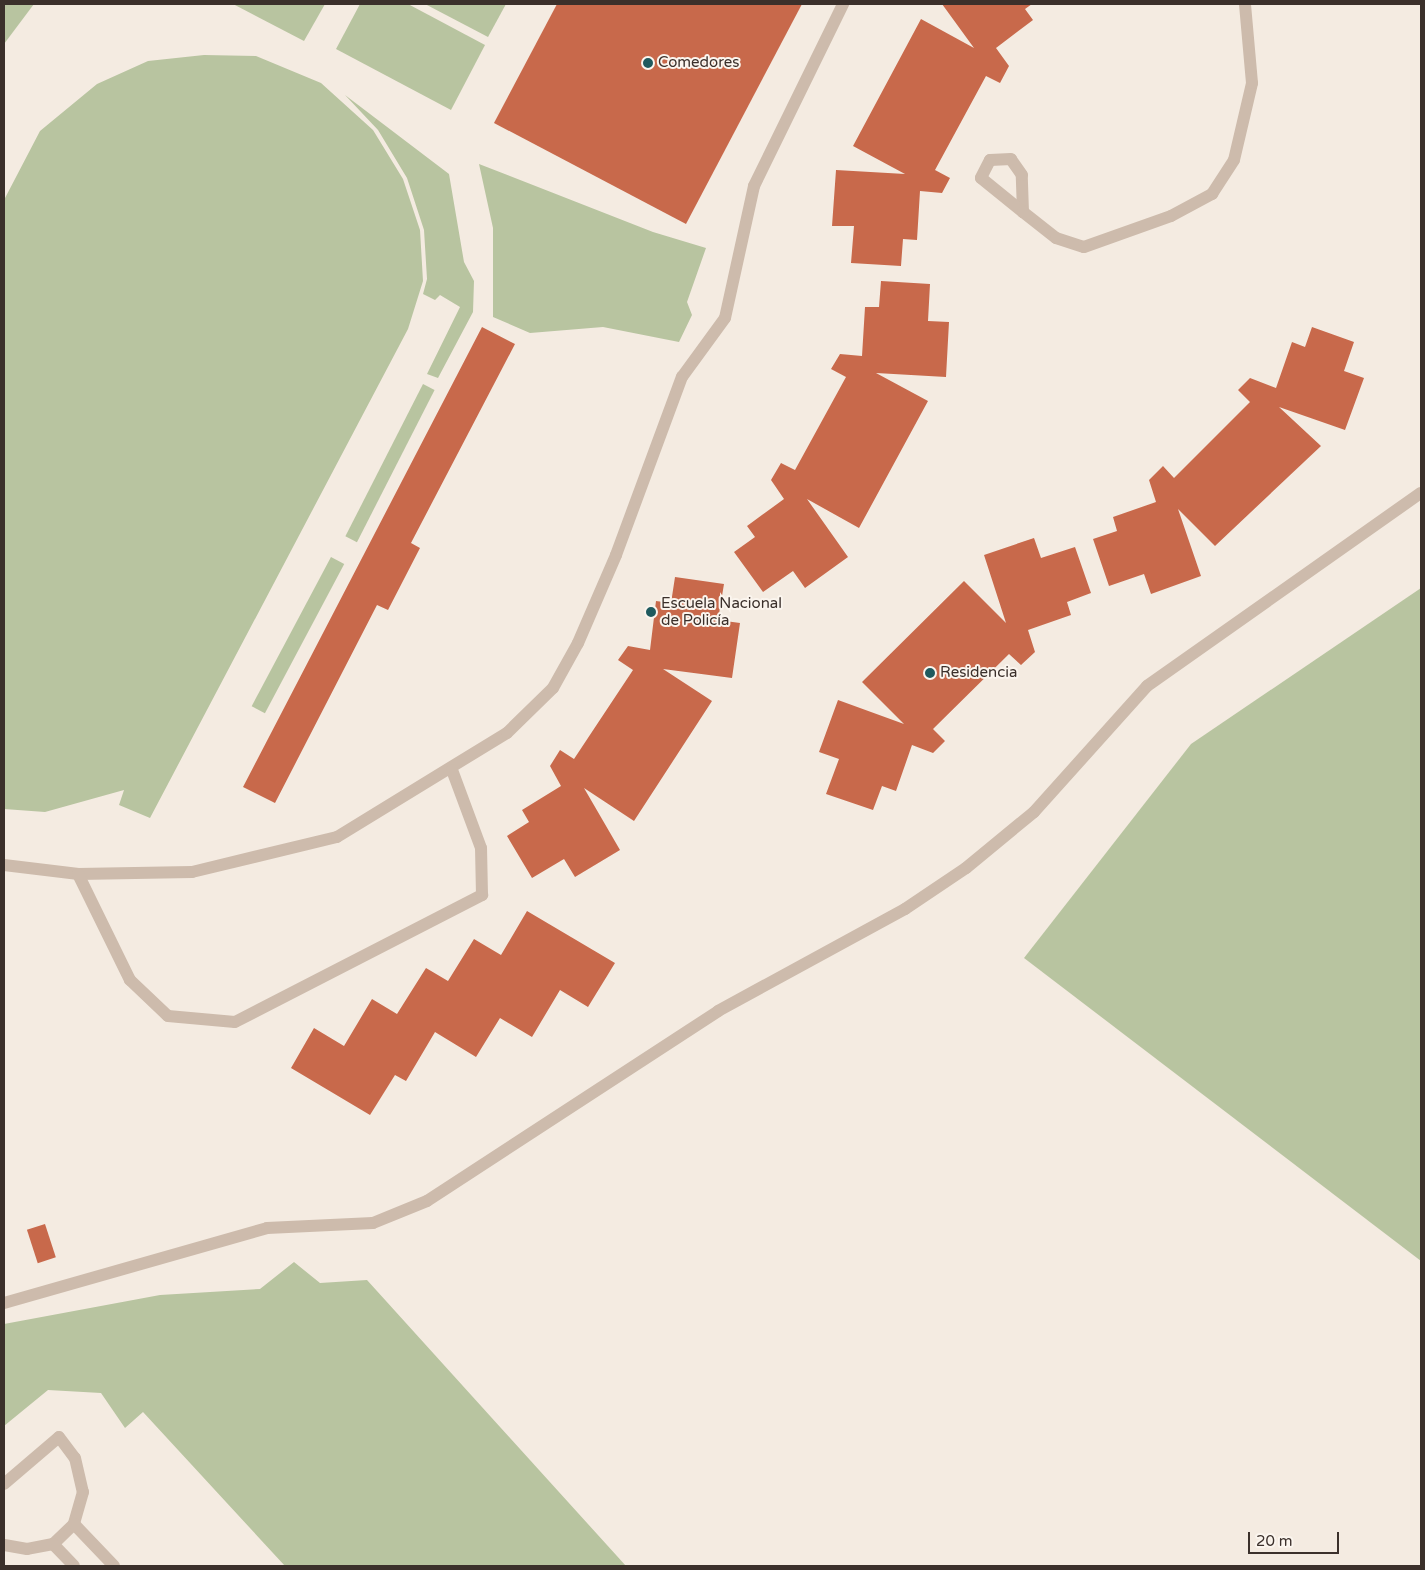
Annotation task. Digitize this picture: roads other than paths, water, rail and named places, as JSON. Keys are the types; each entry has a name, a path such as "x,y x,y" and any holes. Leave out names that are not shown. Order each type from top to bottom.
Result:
{"street":[{"path":"4,865 78,874 192,872 337,837 452,770 507,733 552,688 578,643 682,377 725,318 754,186 843,4"},
{"path":"1023,212 1056,238 1084,247 1171,216 1212,194 1234,160 1252,83 1245,4"},
{"path":"4,1303 267,1228 373,1222 427,1201 718,1011 905,909 966,868 1034,812 1147,686 1421,493"},
{"path":"78,874 130,980 168,1016 235,1022 482,895 481,848 452,770"},
{"path":"4,1484 60,1437 76,1458 83,1492 74,1524 53,1544 27,1549 4,1544"},
{"path":"74,1524 114,1566"},
{"path":"53,1544 74,1566"}],"place":[{"name":"Comedores","path":"648,63"},
{"name":"Escuela Nacional de Policía","path":"651,612"},
{"name":"Residencia","path":"930,673"}]}
